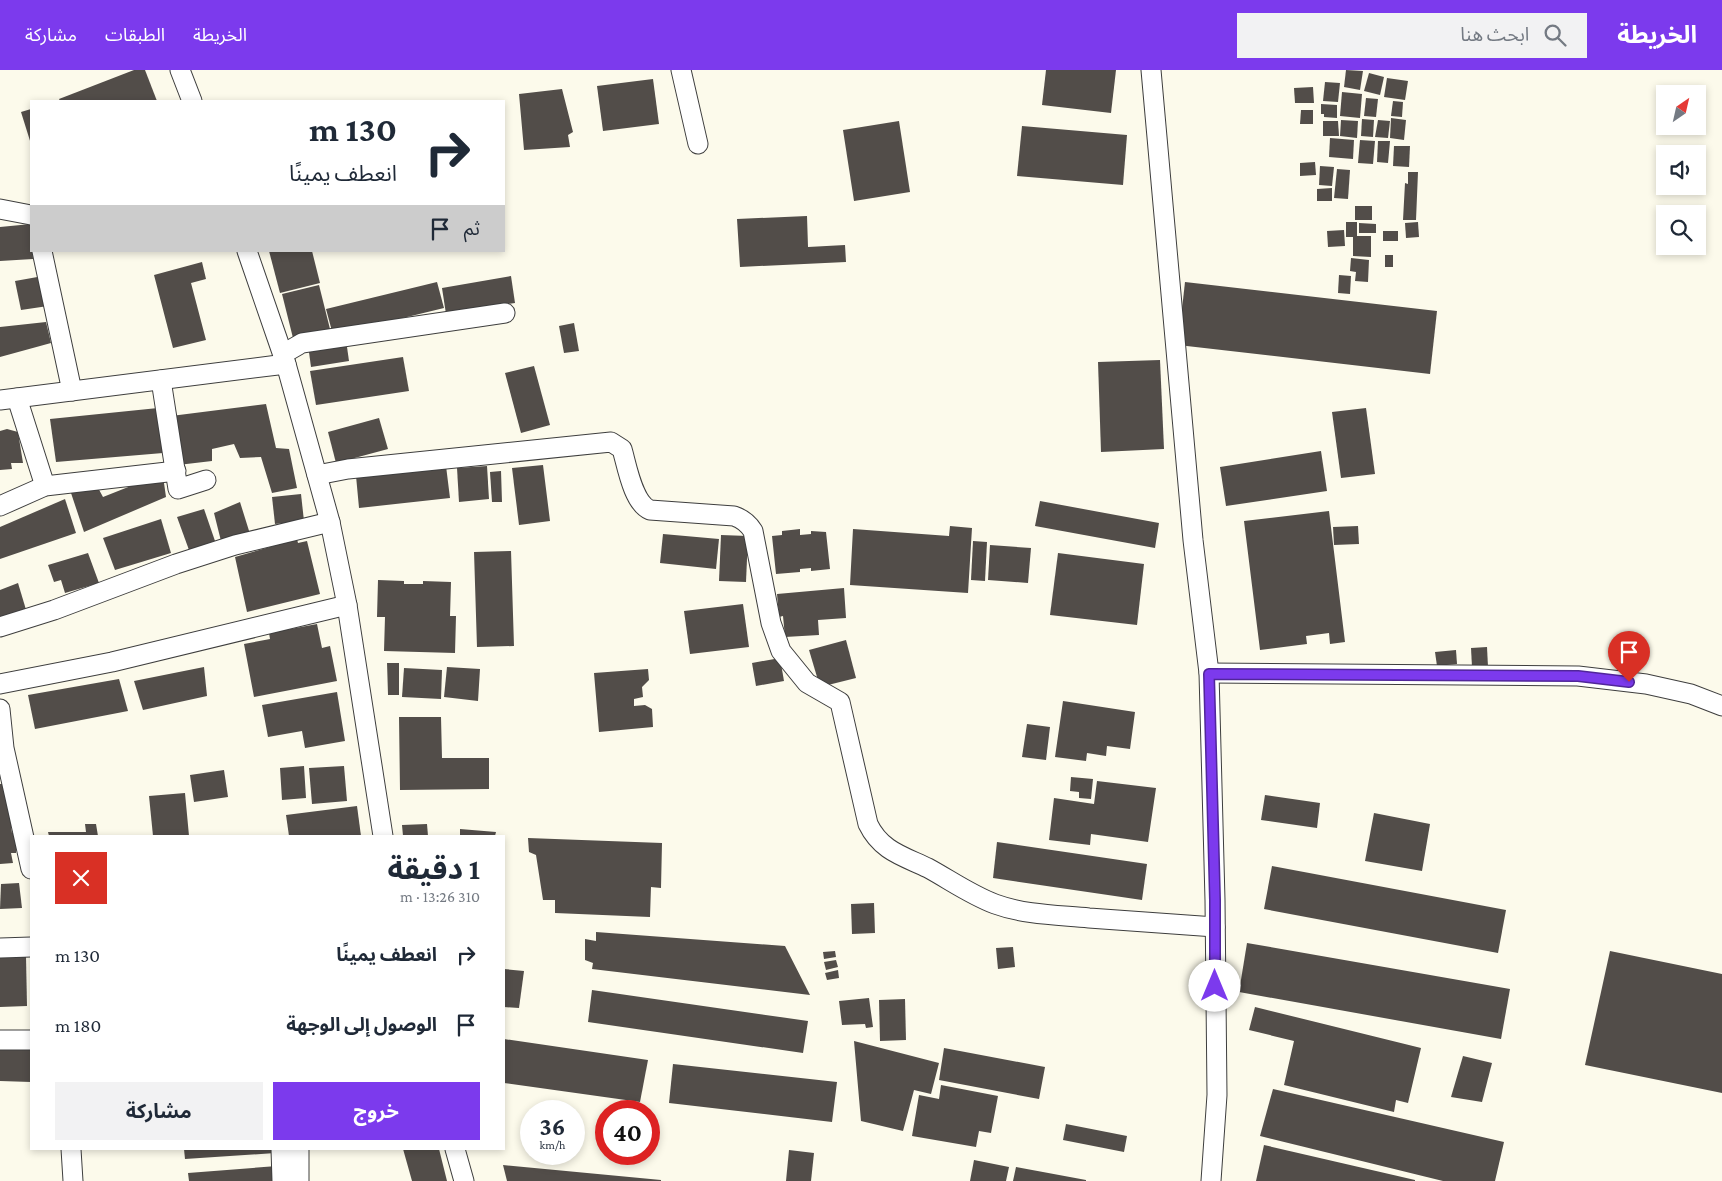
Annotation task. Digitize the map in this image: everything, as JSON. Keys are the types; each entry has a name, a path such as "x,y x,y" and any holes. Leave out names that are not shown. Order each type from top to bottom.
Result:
{"street":[{"path":"180,70 192,100"},
{"path":"681,70 698,144"},
{"path":"1151,70 1193,540 1209,674 1217,1095 1211,1181"},
{"path":"0,209 30,215"},
{"path":"42,252 72,391"},
{"path":"247,252 284,359 330,522 347,605 382,835"},
{"path":"46,486 9,399 161,380 284,359 302,343 504,314"},
{"path":"161,380 178,489 206,480"},
{"path":"317,475 348,469 611,442 618,445 622,449 638,499 645,508 650,510 734,516 741,518 753,531 775,638 781,651 807,683 840,702 868,824 880,843 889,850 976,896 1017,910 1046,914 1215,927"},
{"path":"0,506 46,486 176,471"},
{"path":"0,627 54,610 176,564 236,545 330,522"},
{"path":"0,684 112,662 347,605"},
{"path":"1209,674 1578,676 1646,684 1691,694 1722,706"},
{"path":"0,709 2,748 30,865"},
{"path":"0,948 30,947"},
{"path":"0,1040 30,1040"},
{"path":"71,1150 73,1181"},
{"path":"281,1150 282,1181"},
{"path":"299,1150 299,1181"},
{"path":"455,1150 464,1181"}],"building":[{"path":"134,70 145,70 157,100 60,100"},
{"path":"1046,70 1116,70 1111,113 1042,105"},
{"path":"1346,70 1363,71 1360,90 1344,87"},
{"path":"1369,73 1384,77 1380,95 1364,91"},
{"path":"1387,78 1408,81 1405,100 1384,97"},
{"path":"653,79 659,124 603,131 597,86"},
{"path":"1325,82 1340,83 1338,102 1323,101"},
{"path":"1313,87 1314,103 1295,103 1294,88"},
{"path":"562,89 573,132 568,135 570,147 524,150 519,94"},
{"path":"1342,92 1362,94 1360,118 1340,116"},
{"path":"1366,98 1378,99 1376,117 1364,116"},
{"path":"1393,101 1403,102 1402,117 1391,116"},
{"path":"1321,104 1337,105 1337,118 1324,117 1324,114 1321,114"},
{"path":"30,109 30,141 21,112"},
{"path":"1301,110 1313,110 1313,124 1300,124"},
{"path":"1391,118 1406,120 1404,140 1390,138"},
{"path":"1362,119 1374,120 1373,137 1361,136"},
{"path":"1341,120 1358,121 1357,138 1340,136"},
{"path":"1378,120 1390,121 1388,138 1375,137"},
{"path":"899,121 910,192 854,201 843,130"},
{"path":"1323,121 1338,121 1339,136 1323,136"},
{"path":"1022,126 1127,135 1123,185 1017,176"},
{"path":"1330,138 1354,140 1353,159 1329,157"},
{"path":"1360,140 1375,141 1373,164 1358,163"},
{"path":"1378,141 1390,141 1388,163 1377,162"},
{"path":"1394,146 1410,146 1409,167 1393,166"},
{"path":"1315,162 1316,175 1300,176 1300,163"},
{"path":"1320,166 1334,167 1332,186 1319,185"},
{"path":"1337,169 1350,170 1348,199 1334,198"},
{"path":"1408,172 1418,172 1416,220 1403,220 1405,183 1408,184"},
{"path":"1332,188 1332,201 1317,201 1317,189"},
{"path":"1355,206 1372,206 1372,220 1355,220"},
{"path":"807,216 808,247 845,245 846,262 740,267 737,219"},
{"path":"1346,222 1357,222 1357,236 1371,236 1371,257 1353,256 1353,237 1346,237"},
{"path":"1418,222 1419,237 1406,238 1405,223"},
{"path":"1359,223 1376,224 1376,233 1359,233"},
{"path":"30,224 30,252 33,252 33,259 0,261 0,227"},
{"path":"1344,230 1345,246 1328,247 1327,231"},
{"path":"1383,231 1398,231 1398,241 1383,241"},
{"path":"269,252 312,252 320,283 280,293"},
{"path":"1385,255 1393,255 1393,267 1385,267"},
{"path":"1351,258 1369,260 1368,282 1355,281 1356,272 1350,271"},
{"path":"202,262 206,279 191,283 206,340 173,348 154,275"},
{"path":"1339,275 1351,276 1350,294 1338,293"},
{"path":"43,276 48,306 21,310 15,281"},
{"path":"511,276 515,303 446,314 442,288"},
{"path":"437,282 444,308 333,335 326,309"},
{"path":"1185,282 1437,311 1430,374 1178,345"},
{"path":"319,285 331,333 294,342 282,294"},
{"path":"46,322 51,343 0,357 0,327"},
{"path":"574,323 579,351 564,353 559,326"},
{"path":"346,340 349,361 311,367 308,345"},
{"path":"403,357 409,391 316,405 310,371"},
{"path":"1160,360 1164,449 1101,452 1098,362"},
{"path":"534,366 550,425 521,433 505,373"},
{"path":"266,404 276,448 289,449 297,488 272,493 261,457 240,458 234,444 212,449 212,461 178,465 171,416"},
{"path":"158,408 163,453 56,462 50,419"},
{"path":"1366,408 1375,474 1341,478 1332,412"},
{"path":"379,418 388,449 336,463 328,432"},
{"path":"7,429 18,432 23,463 11,463 12,469 0,470 0,431"},
{"path":"1321,451 1327,491 1226,506 1220,467"},
{"path":"543,465 550,521 519,525 512,468"},
{"path":"446,466 450,498 359,508 356,476"},
{"path":"487,466 489,499 459,502 457,468"},
{"path":"501,471 502,502 492,502 490,472"},
{"path":"163,476 166,497 84,532 70,490 97,486 103,497 151,478"},
{"path":"301,494 304,521 275,524 272,497"},
{"path":"65,499 76,533 0,559 0,527"},
{"path":"1040,501 1159,523 1155,548 1035,526"},
{"path":"240,502 250,534 222,545 214,513"},
{"path":"204,509 215,541 189,550 177,517"},
{"path":"1329,511 1345,642 1330,644 1329,633 1306,636 1307,644 1260,650 1244,521"},
{"path":"161,519 171,553 115,570 103,538"},
{"path":"950,526 972,528 968,593 850,585 853,529 949,536"},
{"path":"1358,526 1359,544 1334,545 1333,527"},
{"path":"800,529 800,535 811,534 811,531 826,532 830,569 811,571 811,568 800,569 800,572 776,574 772,536 782,535 782,531"},
{"path":"663,534 719,539 716,569 660,563"},
{"path":"721,535 748,536 746,582 719,581"},
{"path":"297,539 298,543 307,541 320,594 247,612 235,557"},
{"path":"973,541 987,542 985,581 971,580"},
{"path":"990,545 1031,548 1028,583 988,580"},
{"path":"511,551 514,646 477,647 474,552"},
{"path":"88,553 99,583 65,593 61,580 54,582 48,565"},
{"path":"1058,553 1144,564 1137,625 1050,615"},
{"path":"378,580 404,581 404,584 423,584 423,581 451,582 450,616 456,616 455,653 384,651 385,617 377,617"},
{"path":"18,583 27,613 0,622 0,590"},
{"path":"844,588 846,618 818,620 819,635 785,637 783,616 779,617 777,594"},
{"path":"743,604 749,647 690,654 684,611"},
{"path":"317,624 322,648 330,646 337,681 254,697 244,644 270,639 269,633"},
{"path":"846,640 856,678 820,687 809,650"},
{"path":"1487,647 1488,667 1472,667 1471,648"},
{"path":"1456,650 1457,664 1437,666 1435,652"},
{"path":"780,658 784,681 756,686 752,663"},
{"path":"387,663 399,663 399,695 388,695"},
{"path":"204,667 207,696 143,710 134,681"},
{"path":"447,667 480,669 478,701 444,697"},
{"path":"404,668 442,670 441,699 402,697"},
{"path":"648,669 649,680 642,687 643,697 634,699 634,706 645,705 652,709 653,727 599,732 594,673"},
{"path":"119,679 128,711 35,729 28,695"},
{"path":"337,692 345,741 305,748 302,731 268,737 262,705"},
{"path":"1063,701 1135,712 1130,749 1107,746 1106,756 1087,753 1086,761 1055,757"},
{"path":"399,717 441,717 442,758 489,758 489,789 400,790"},
{"path":"1027,724 1050,727 1046,760 1022,757"},
{"path":"304,766 306,798 282,800 280,768"},
{"path":"344,766 347,801 312,804 309,768"},
{"path":"224,770 228,797 194,802 190,775"},
{"path":"1071,777 1093,779 1091,799 1079,798 1079,792 1070,791"},
{"path":"1097,781 1156,788 1148,842 1091,834 1090,845 1049,840 1054,798 1094,804"},
{"path":"10,783 16,826 11,826 12,833 16,832 16,853 11,853 13,863 0,864 0,784"},
{"path":"185,793 189,835 153,835 149,796"},
{"path":"1265,795 1320,803 1317,828 1261,820"},
{"path":"357,806 361,835 289,835 286,815"},
{"path":"1374,813 1430,824 1422,871 1365,861"},
{"path":"85,824 96,824 98,835 49,835 48,832 86,832"},
{"path":"427,824 428,835 403,835 402,825"},
{"path":"460,829 496,832 495,835 460,835"},
{"path":"528,838 662,843 661,888 651,887 650,917 555,913 555,900 543,900 536,855 529,852"},
{"path":"997,842 1147,864 1142,900 993,878"},
{"path":"1272,866 1506,910 1498,953 1264,909"},
{"path":"19,883 22,908 0,909 1,884"},
{"path":"874,903 875,933 852,934 851,904"},
{"path":"596,932 785,946 810,995 592,969 593,963 585,960 585,939 596,941"},
{"path":"1247,943 1510,989 1501,1039 1239,992"},
{"path":"1013,947 1015,967 998,969 996,948"},
{"path":"835,951 836,957 824,959 823,952"},
{"path":"1610,951 1722,974 1722,1093 1585,1065"},
{"path":"26,956 27,1006 0,1007 0,958"},
{"path":"836,960 838,967 826,970 824,962"},
{"path":"505,969 524,971 519,1008 505,1007"},
{"path":"838,970 839,978 827,980 825,973"},
{"path":"592,990 808,1021 803,1053 588,1022"},
{"path":"869,998 873,1027 866,1028 865,1024 842,1025 839,1001"},
{"path":"905,999 906,1040 880,1041 879,1000"},
{"path":"1255,1007 1421,1048 1408,1103 1396,1100 1394,1112 1284,1085 1294,1041 1249,1030"},
{"path":"505,1039 648,1060 640,1100 626,1100 505,1083"},
{"path":"854,1041 939,1063 931,1094 914,1090 903,1131 861,1121"},
{"path":"0,1047 30,1048 30,1082 0,1081"},
{"path":"944,1048 1045,1067 1039,1099 939,1080"},
{"path":"1463,1056 1492,1063 1482,1102 1451,1097"},
{"path":"673,1064 837,1082 832,1122 669,1103"},
{"path":"941,1085 998,1096 991,1133 979,1131 976,1147 912,1136 919,1095 939,1099"},
{"path":"1273,1089 1504,1142 1495,1181 1443,1181 1260,1136"},
{"path":"1066,1124 1127,1136 1124,1152 1063,1140"},
{"path":"1264,1145 1415,1180 1415,1181 1256,1181"},
{"path":"184,1150 275,1150 275,1153 185,1159"},
{"path":"403,1150 439,1150 447,1181 412,1181"},
{"path":"789,1150 814,1153 811,1181 786,1181"},
{"path":"974,1160 1009,1167 1006,1181 970,1181"},
{"path":"503,1165 661,1180 661,1181 507,1181"},
{"path":"277,1166 278,1181 189,1181 188,1173"},
{"path":"1016,1167 1086,1180 1086,1181 1013,1181"}],"route":[{"path":"1215,986 1215,900 1209,674 1578,676 1629,682"}]}
